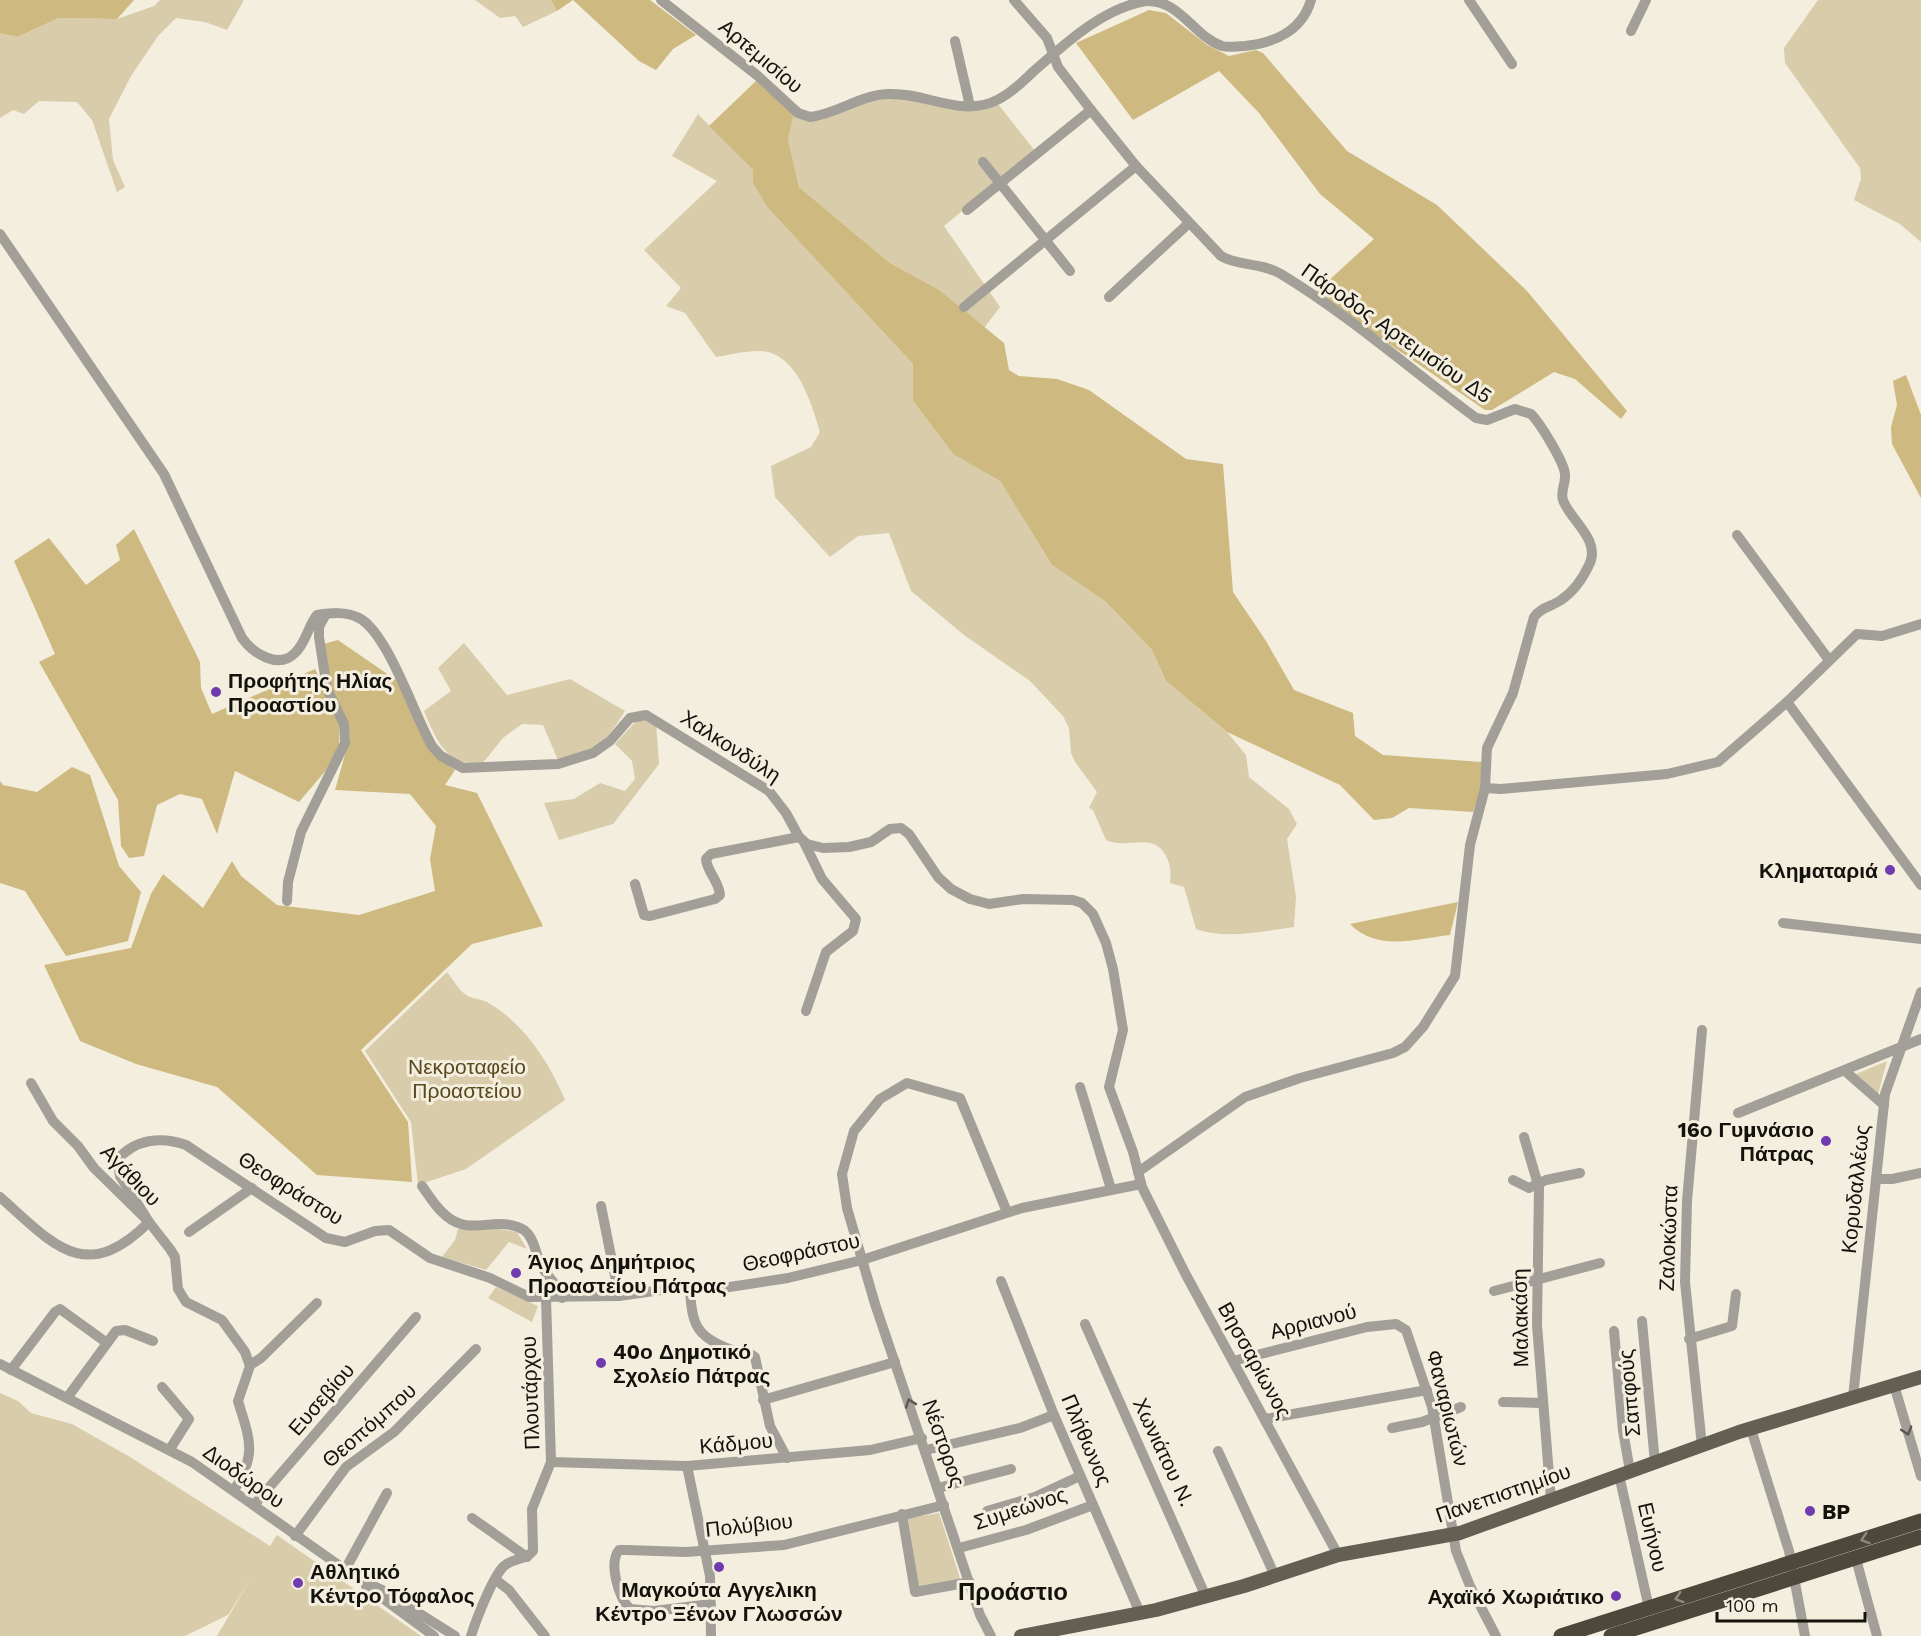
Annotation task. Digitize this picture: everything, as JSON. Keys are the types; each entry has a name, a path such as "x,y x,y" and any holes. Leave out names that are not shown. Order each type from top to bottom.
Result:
{"highway":[{"path":"1561,1636 1921,1521"},
{"path":"1611,1636 1921,1537"}],"main road":[{"name":"Πανεπιστημίου","path":"1021,1636 1140,1613 1206,1597 1338,1554 1453,1534 1751,1429 1921,1377"}],"street":[{"name":"Αρτεμισίου","path":"661,0 758,76 802,116 819,115 865,98 886,94 970,106 999,100 1072,37 1114,12 1147,0 1174,7 1221,46 1232,47 1259,44 1290,31 1307,12 1311,0"},
{"name":"Πάροδος Αρτεμισίου Δ5","path":"1014,0 1047,38 1063,76 1136,166 1188,224 1225,258 1272,269 1326,304 1476,418 1487,420 1515,409 1531,414 1563,464 1566,474 1563,503 1580,523 1592,551 1592,558 1569,593 1538,611 1534,617 1513,693 1488,743 1485,788 1471,838 1455,975 1414,1038 1393,1053 1300,1078 1245,1097 1138,1172"},
{"path":"1469,0 1512,64"},
{"path":"1631,30 1646,0"},
{"path":"955,41 970,106"},
{"path":"967,210 1091,110"},
{"path":"983,162 1070,271"},
{"path":"964,307 1136,166"},
{"path":"1109,297 1188,224"},
{"path":"0,234 164,474 242,638 256,653 267,658 286,659 300,647 317,615 326,614"},
{"path":"1737,535 1829,660"},
{"path":"287,901 288,882 301,832 345,743 344,724 327,689 319,638 319,627 326,614"},
{"name":"Χαλκονδύλη","path":"326,614 350,615 360,618 370,628 386,650 429,740 441,756 463,768 571,762 604,747 630,718 646,715 769,791 786,813 822,879 856,919 853,931 826,952 806,1011"},
{"path":"1485,788 1501,789 1667,774 1718,762 1787,702 1857,634 1882,636 1921,624"},
{"path":"1787,702 1921,885"},
{"path":"635,884 644,915 650,916 715,899 720,895 719,888 706,865 706,859 711,854 802,840 823,848 849,847 871,842 890,829 901,828 909,834 945,885 970,899 989,904 1023,899 1070,899 1086,906 1100,928 1114,976 1124,1033 1109,1087 1131,1144 1141,1184"},
{"path":"1783,923 1921,939"},
{"name":"Κορυδαλλέως","path":"1853,1397 1884,1105 1900,1048 1921,992"},
{"name":"Ζαλοκώστα","path":"1702,1030 1686,1212 1684,1282 1702,1446"},
{"path":"1738,1113 1921,1038"},
{"path":"1845,1071 1884,1105"},
{"name":"Αγάθιου","path":"31,1083 53,1121 78,1146 94,1168 149,1222 175,1257 178,1289 186,1302 224,1322 245,1352 250,1365"},
{"name":"Νέστορος","path":"991,1636 980,1615 862,1260 847,1208 842,1174 854,1131 880,1099 907,1083 963,1100 1007,1212"},
{"path":"1080,1087 1111,1189"},
{"name":"Μαλακάση","path":"1524,1137 1538,1183 1538,1334 1551,1500"},
{"name":"Θεοφράστου","path":"149,1222 120,1176 117,1161 124,1151 143,1142 173,1140 186,1145 301,1223 332,1240 345,1242 375,1231 389,1230 441,1263 490,1278 529,1297 619,1296 661,1290 730,1287 788,1278 862,1260 1007,1212 1141,1184"},
{"path":"1513,1180 1529,1188 1538,1183 1580,1173"},
{"path":"1876,1179 1892,1179 1921,1173"},
{"name":"Βησσαρίωνος","path":"1141,1184 1185,1273 1338,1554"},
{"path":"422,1186 440,1209 459,1224 492,1223 524,1230 530,1237 543,1270 558,1287 562,1298"},
{"path":"189,1232 252,1188"},
{"path":"0,1197 58,1248 79,1254 97,1254 117,1248 131,1239 149,1222"},
{"path":"601,1206 619,1296"},
{"path":"1494,1291 1600,1263"},
{"name":"Πλήθωνος","path":"1001,1281 1054,1415 1140,1613"},
{"path":"690,1289 693,1320 697,1328 722,1346 754,1357 770,1426 787,1458"},
{"path":"1689,1339 1732,1326 1737,1294"},
{"name":"Πλουτάρχου","path":"527,1557 534,1548 531,1521 533,1505 551,1462 546,1298"},
{"path":"234,1490 246,1467 249,1452 249,1429 238,1399 250,1365 261,1358 317,1303"},
{"path":"11,1370 55,1312 60,1309 107,1342"},
{"name":"Ευσεβίου","path":"254,1505 416,1317"},
{"name":"Σαπφούς","path":"1642,1321 1655,1463"},
{"name":"Χωνιάτου Ν.","path":"1085,1324 1206,1597"},
{"name":"Αρριανού","path":"1233,1361 1353,1329 1385,1324 1402,1327"},
{"name":"Φαναριωτών","path":"1402,1327 1408,1333 1434,1417 1453,1534 1460,1562 1496,1636"},
{"path":"67,1398 107,1342 120,1329 153,1341"},
{"name":"Ευήνου","path":"1614,1331 1624,1473 1649,1608"},
{"name":"Θεοπόμπου","path":"295,1536 346,1467 394,1432 476,1349"},
{"path":"763,1400 896,1362"},
{"name":"Διοδώρου","path":"0,1364 170,1449 234,1490 295,1536 357,1578 382,1590 455,1636"},
{"path":"1894,1385 1921,1476"},
{"path":"162,1387 189,1419 170,1449"},
{"path":"1265,1419 1427,1390"},
{"path":"1503,1401 1543,1403"},
{"path":"1392,1428 1422,1422 1461,1407"},
{"path":"926,1450 1020,1428 1054,1415"},
{"path":"1751,1429 1792,1562 1805,1636"},
{"name":"Κάδμου","path":"551,1462 687,1466 870,1450 922,1438"},
{"path":"1218,1451 1275,1576"},
{"path":"687,1466 710,1576 711,1636"},
{"path":"938,1488 1011,1469"},
{"path":"987,1511 1035,1497 1080,1476"},
{"path":"345,1570 387,1493"},
{"name":"Πολύβιου","path":"711,1604 654,1611 630,1609 624,1601 614,1564 619,1550 686,1552 784,1545 944,1505"},
{"name":"Συμεώνος","path":"959,1548 1026,1530 1093,1505"},
{"path":"902,1514 915,1592 970,1582"},
{"path":"472,1518 527,1557"},
{"path":"471,1636 496,1580 507,1564 527,1557"},
{"path":"1856,1559 1877,1636"},
{"path":"357,1578 434,1636"},
{"path":"496,1580 508,1590 544,1636"}],"green space":[{"path":"160,0 244,0 227,30 205,22 176,18 158,36 131,76 109,119 113,160 125,187 117,192 92,120 77,102 39,101 24,114 13,110 0,118 0,33 17,37 59,18 117,19 154,6"},
{"path":"475,0 551,0 557,11 523,27 515,16 500,18"},
{"path":"1818,0 1921,0 1921,242 1900,224 1854,200 1861,179 1860,168 1785,63 1784,48"},
{"path":"877,98 998,104 1035,151 944,226 1000,307 984,328 938,289 890,263 799,187 788,139 794,113 802,118"},
{"path":"698,114 753,170 753,183 767,207 913,364 913,401 954,455 1000,481 1052,565 1106,602 1152,650 1166,681 1227,732 1246,755 1249,777 1289,809 1297,824 1287,839 1296,897 1294,927 1232,934 1196,929 1184,887 1170,883 1170,866 1161,849 1154,844 1114,843 1106,840 1093,810 1089,808 1097,792 1075,762 1071,753 1069,728 1063,716 1030,681 964,635 911,591 889,533 858,536 830,557 775,497 771,466 811,447 820,432 807,394 792,369 783,359 771,353 753,351 716,357 685,313 666,306 681,288 644,250 717,181 672,156"},
{"path":"464,643 507,695 570,679 625,711 605,739 591,748 558,760 543,725 522,724 503,738 482,764 459,761 451,756 438,741 424,711 451,691 438,668"},
{"path":"643,718 656,722 659,764 613,824 559,840 544,803 574,799 600,783 625,791 635,779 632,761 615,744 637,720"},
{"name":"Νεκροταφείο Προαστείου","path":"447,972 465,994 487,1002 524,1032 543,1058 565,1100 466,1169 418,1185 411,1122 365,1051"},
{"path":"1887,1061 1878,1094 1856,1074"},
{"path":"493,1228 517,1232 527,1249 509,1242 486,1270 442,1257 455,1240 458,1229"},
{"path":"496,1287 538,1306 532,1322 488,1298"},
{"path":"0,1393 18,1401 31,1413 72,1424 130,1457 270,1546 277,1535 421,1636 217,1636 251,1578 228,1615 185,1636 0,1636"},
{"path":"939,1513 961,1581 919,1588 908,1518"}],"shaded area":[{"path":"0,0 134,0 117,19 59,18 17,37 0,33"},
{"path":"551,0 573,0 557,11"},
{"path":"573,0 650,0 696,35 673,49 656,70 639,61"},
{"path":"1149,10 1166,13 1207,45 1229,56 1256,50 1263,53 1347,151 1437,205 1527,291 1627,411 1621,419 1575,379 1554,372 1492,410 1485,410 1315,293 1374,239 1320,194 1259,113 1219,71 1133,120 1076,43"},
{"path":"756,81 794,113 788,139 799,187 890,263 938,289 1004,343 1009,370 1019,376 1057,379 1089,390 1186,459 1223,464 1233,592 1266,641 1294,690 1353,713 1355,736 1383,755 1482,762 1480,792 1473,812 1409,808 1392,818 1374,820 1340,785 1227,732 1166,681 1152,650 1106,602 1052,565 1000,481 954,455 913,401 913,364 767,207 753,183 753,170 709,126"},
{"path":"1906,375 1921,415 1921,498 1892,444 1891,427 1897,405 1893,381"},
{"path":"134,529 200,662 201,688 212,714 315,669 339,719 339,755 299,802 235,771 217,834 202,799 180,794 157,805 144,856 129,858 121,846 118,800 39,662 55,654 14,561 49,538 86,585 120,560 116,545"},
{"path":"338,640 396,680 433,754 455,770 445,785 477,793 543,926 472,944 361,1050 408,1122 412,1182 317,1175 217,1087 136,1064 80,1041 44,965 131,948 151,894 163,874 203,908 232,861 241,876 277,905 359,915 435,891 430,859 436,826 410,794 335,790 350,737 329,686 323,644"},
{"path":"72,767 90,775 119,866 141,892 128,941 66,956 25,891 0,883 0,781 3,785 37,792"},
{"path":"1458,902 1450,935 1410,941 1384,941 1361,933 1350,924"}],"place":[{"name":"Προφήτης Ηλίας Προαστίου","path":"216,692"},
{"name":"Κληματαριά","path":"1890,870"},
{"name":"16ο Γυμνάσιο Πάτρας","path":"1826,1141"},
{"name":"Άγιος Δημήτριος Προαστείου Πάτρας","path":"516,1273"},
{"name":"40ο Δημοτικό Σχολείο Πάτρας","path":"601,1363"},
{"name":"BP","path":"1810,1511"},
{"name":"Μαγκούτα Αγγελικη Κέντρο Ξένων Γλωσσών","path":"719,1567"},
{"name":"Αθλητικό Κέντρο Τόφαλος","path":"298,1583"},
{"name":"Αχαϊκό Χωριάτικο","path":"1616,1596"}],"district":[{"name":"Προάστιο","path":"1013,1592"}]}
